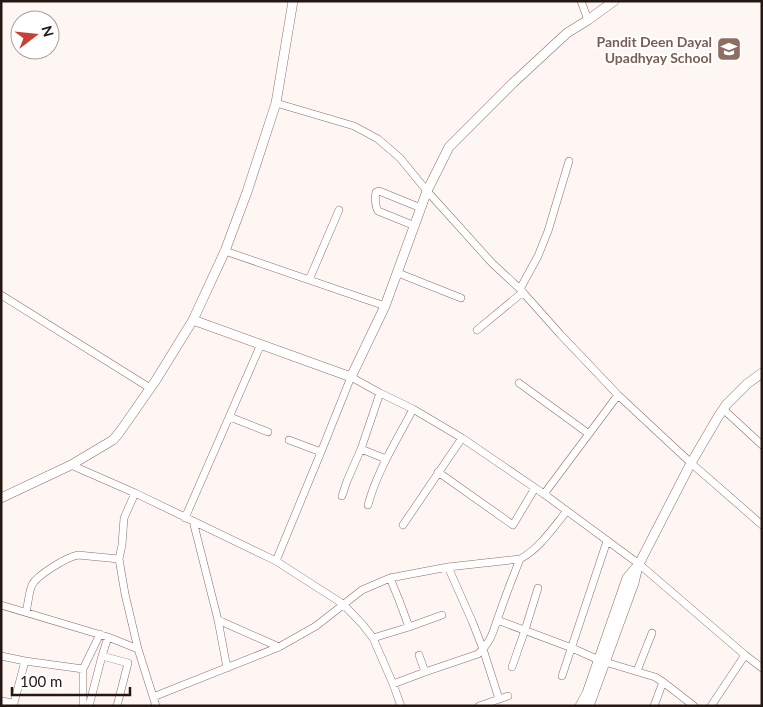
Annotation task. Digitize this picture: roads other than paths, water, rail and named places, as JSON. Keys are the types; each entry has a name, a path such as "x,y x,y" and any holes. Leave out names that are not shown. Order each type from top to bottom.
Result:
{"street":[{"path":"1,498 71,465 113,440 150,388 193,320 225,251 247,192 276,103 293,1"},
{"path":"581,1 588,20"},
{"path":"276,561 351,377 385,306 427,190 449,147 512,83 568,33 614,1"},
{"path":"276,103 354,126 378,139 400,158 492,263 521,290 618,396 762,525"},
{"path":"478,330 521,290 548,231 569,162"},
{"path":"415,226 378,211 376,192 379,191 421,208"},
{"path":"309,280 340,210"},
{"path":"225,251 385,306"},
{"path":"398,272 461,298"},
{"path":"1,295 150,388"},
{"path":"193,320 351,377 413,409 462,438 544,494 639,564 762,668"},
{"path":"185,518 261,344"},
{"path":"589,706 627,578 639,564 691,463 724,409 747,384 762,373"},
{"path":"519,383 589,434"},
{"path":"342,496 361,449 380,393"},
{"path":"544,494 618,396"},
{"path":"368,504 386,459 413,409"},
{"path":"724,409 762,445"},
{"path":"230,417 268,432"},
{"path":"403,525 462,438"},
{"path":"289,440 321,452"},
{"path":"361,449 386,459"},
{"path":"71,465 135,493 276,561 344,604 373,638 401,706"},
{"path":"438,472 513,525 535,488"},
{"path":"135,493 124,518 119,559 138,649 156,706"},
{"path":"393,684 478,654 489,642 520,559 540,543 566,512"},
{"path":"193,521 218,620 227,668"},
{"path":"562,676 607,541"},
{"path":"26,612 32,585 39,576 62,561 78,555 119,559"},
{"path":"153,697 279,648 316,626 362,590 390,578 448,567 520,559"},
{"path":"448,567 483,649 499,699"},
{"path":"390,578 409,627"},
{"path":"512,667 526,630 538,588"},
{"path":"1,605 100,634 138,649"},
{"path":"373,638 442,615"},
{"path":"218,620 279,648"},
{"path":"497,620 602,661 655,677 694,706"},
{"path":"637,671 652,632"},
{"path":"83,706 83,669 100,634"},
{"path":"89,706 108,637"},
{"path":"419,655 425,672"},
{"path":"711,706 745,655"},
{"path":"1,656 83,669"},
{"path":"102,656 128,663 117,706"},
{"path":"1,701 14,704 25,661"},
{"path":"580,706 602,661"},
{"path":"654,706 663,682"},
{"path":"478,706 508,696"}],"place":[{"name":"Pandit Deen Dayal Upadhyay School","path":"729,49"}]}
